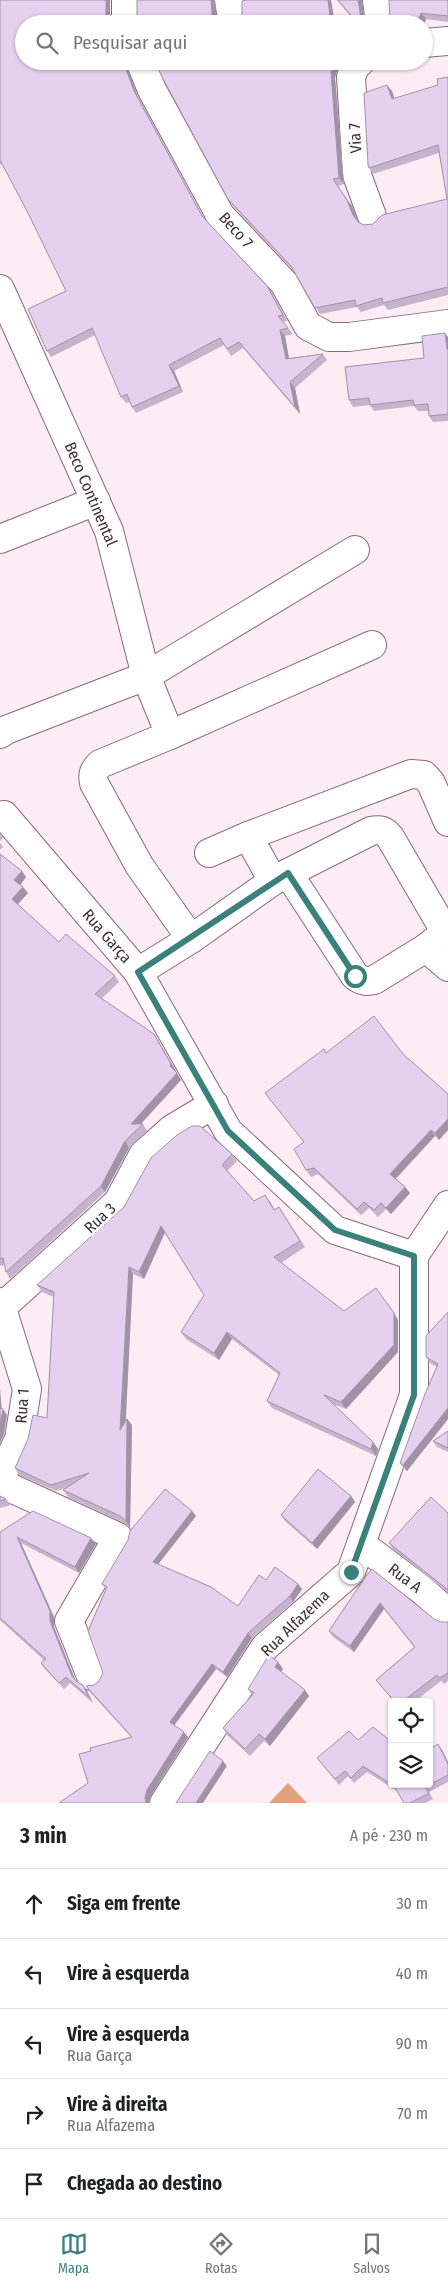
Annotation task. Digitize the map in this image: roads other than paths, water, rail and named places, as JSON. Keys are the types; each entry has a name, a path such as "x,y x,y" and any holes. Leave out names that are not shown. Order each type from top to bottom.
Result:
{"street":[{"path":"126,0 126,15"},
{"path":"377,0 379,15"},
{"path":"433,42 448,41"},
{"name":"Beco 7","path":"144,70 152,90 220,215 284,283 308,326 329,337 349,337 448,324"},
{"name":"Via 7","path":"354,70 351,77 357,175 372,216"},
{"name":"Beco Continental","path":"0,289 109,531 146,676 170,736"},
{"path":"0,539 96,501"},
{"path":"2,732 146,676 355,550"},
{"path":"191,939 139,865 94,783 92,776 95,769 100,764 170,736 372,644"},
{"path":"209,853 248,836 412,774 424,775 431,783 448,822"},
{"name":"Rua Garça","path":"4,815 138,972 228,1131 335,1230 414,1256"},
{"path":"138,972 191,939 280,877 371,831 378,830 390,836 440,937 448,967"},
{"path":"248,836 360,980 367,982 374,980 440,937"},
{"name":"Rua 3","path":"0,1306 118,1202 143,1155 172,1130 214,1104"},
{"path":"414,1256 448,1205"},
{"name":"Rua Alfazema","path":"164,1803 265,1647 351,1572 414,1395 414,1256"},
{"name":"Rua 1","path":"0,1306 27,1389 20,1439 0,1479"},
{"path":"0,1483 118,1537 69,1621 91,1676"},
{"name":"Rua A","path":"361,1544 422,1590 448,1613"}]}
